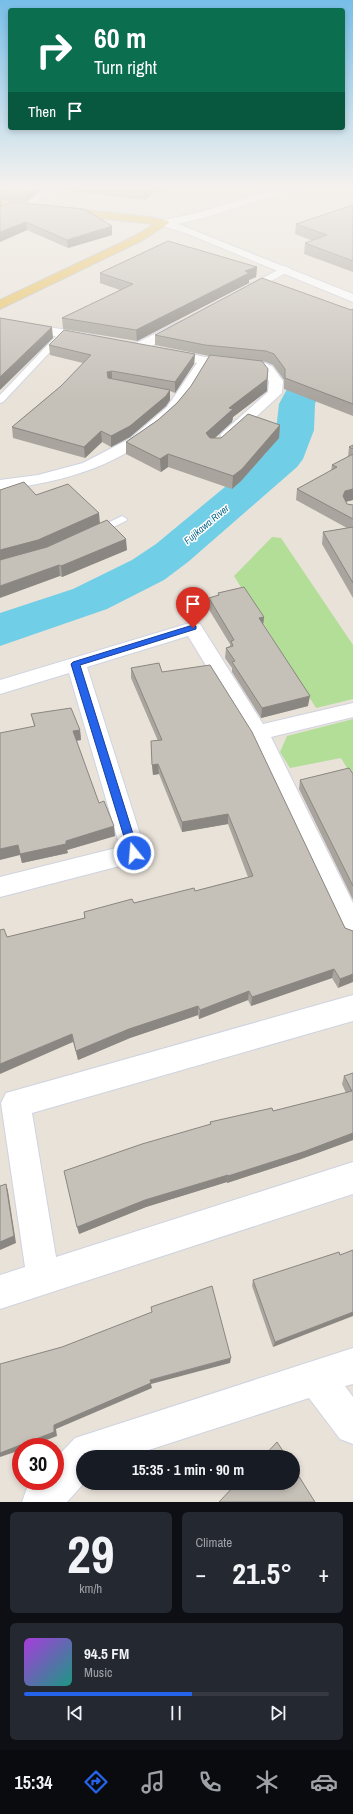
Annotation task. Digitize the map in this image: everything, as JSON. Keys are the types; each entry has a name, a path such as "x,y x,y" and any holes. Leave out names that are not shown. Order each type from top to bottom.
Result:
{"main road":[{"path":"0,305 97,258"}],"street":[{"path":"258,258 353,298"},
{"path":"229,300 285,269"},
{"path":"139,347 194,318"},
{"path":"0,323 102,340"},
{"path":"124,344 205,362 260,366 267,369 276,381 275,393 220,442"},
{"path":"0,485 39,480 89,466 136,442 172,410 176,398 205,362"},
{"path":"0,687 193,628 258,734 353,929"},
{"path":"0,887 134,853 76,664"},
{"path":"258,734 353,710"},
{"path":"42,1279 16,1103 353,1008"},
{"path":"0,1292 353,1178"},
{"path":"41,1502 88,1451 353,1366"},
{"path":"316,1378 353,1426"}],"lane":[{"path":"0,400 64,334"},
{"path":"86,535 122,519"}],"green space":[{"path":"272,537 281,538 353,645 353,699 316,708 234,576"},
{"path":"353,719 353,778 341,758 290,768 280,752 287,736"}],"building":[{"path":"132,258 227,258 257,267 245,271 249,273 136,330 62,318 133,284 100,273"},
{"path":"345,258 353,258 353,261"},
{"path":"262,278 351,310 353,309 353,404 285,378 285,369 274,354 266,351 205,345 155,335"},
{"path":"0,318 52,327 0,377"},
{"path":"64,330 195,354 175,382 112,371 107,372 108,378 170,390 166,396 130,426 111,436 101,431 84,447 12,427 61,386 91,355 49,345"},
{"path":"210,355 262,361 268,369 267,379 229,408 233,409 206,433 210,438 221,438 248,414 280,425 242,469 233,476 168,454 160,459 126,442 158,420 177,403 191,386"},
{"path":"353,454 353,489 345,491 343,496 347,504 353,505 353,519 297,489 337,467 332,465"},
{"path":"24,482 36,495 68,484 99,513 38,540 0,550 0,490"},
{"path":"107,520 126,539 61,566 59,565 0,586 0,560 47,547"},
{"path":"353,527 353,583 323,532"},
{"path":"244,587 264,617 259,618 310,696 262,708 232,662 235,661 226,648 233,646 231,641 234,640 209,598 219,595 218,593"},
{"path":"159,663 162,672 210,665 252,732 345,928 353,931 353,974 340,979 334,969 252,997 249,991 200,1010 198,1006 129,1029 76,1051 72,1034 0,1064 0,930 4,929 7,937 85,918 84,912 132,899 134,903 194,888 195,891 253,876 228,814 182,822 158,764 152,765 151,741 162,740 131,668"},
{"path":"71,708 80,730 73,731 99,803 104,801 114,826 66,841 66,844 20,854 18,845 0,849 0,733 35,726 31,714"},
{"path":"349,768 353,774 353,886 300,780"},
{"path":"353,1073 353,1133 303,1152 145,1200 77,1227 64,1171 142,1144 211,1124 210,1122 272,1108 273,1111 352,1091 344,1076"},
{"path":"6,1184 14,1236 0,1242 0,1186"},
{"path":"353,1250 353,1312 275,1342 253,1280 339,1252 340,1255"},
{"path":"212,1286 231,1358 150,1380 151,1383 54,1425 54,1432 39,1438 12,1438 12,1448 0,1453 0,1364 62,1347 152,1312 151,1307"},
{"path":"277,1442 282,1450 270,1450"},
{"path":"300,1478 315,1502 219,1502 230,1490 300,1490"}],"waterway":[{"name":"Fujikawa River","path":"0,630 90,599 148,570 172,553 283,459 295,430 297,404 306,383 353,358"}],"route":[{"path":"134,853 76,664 193,628"}]}
